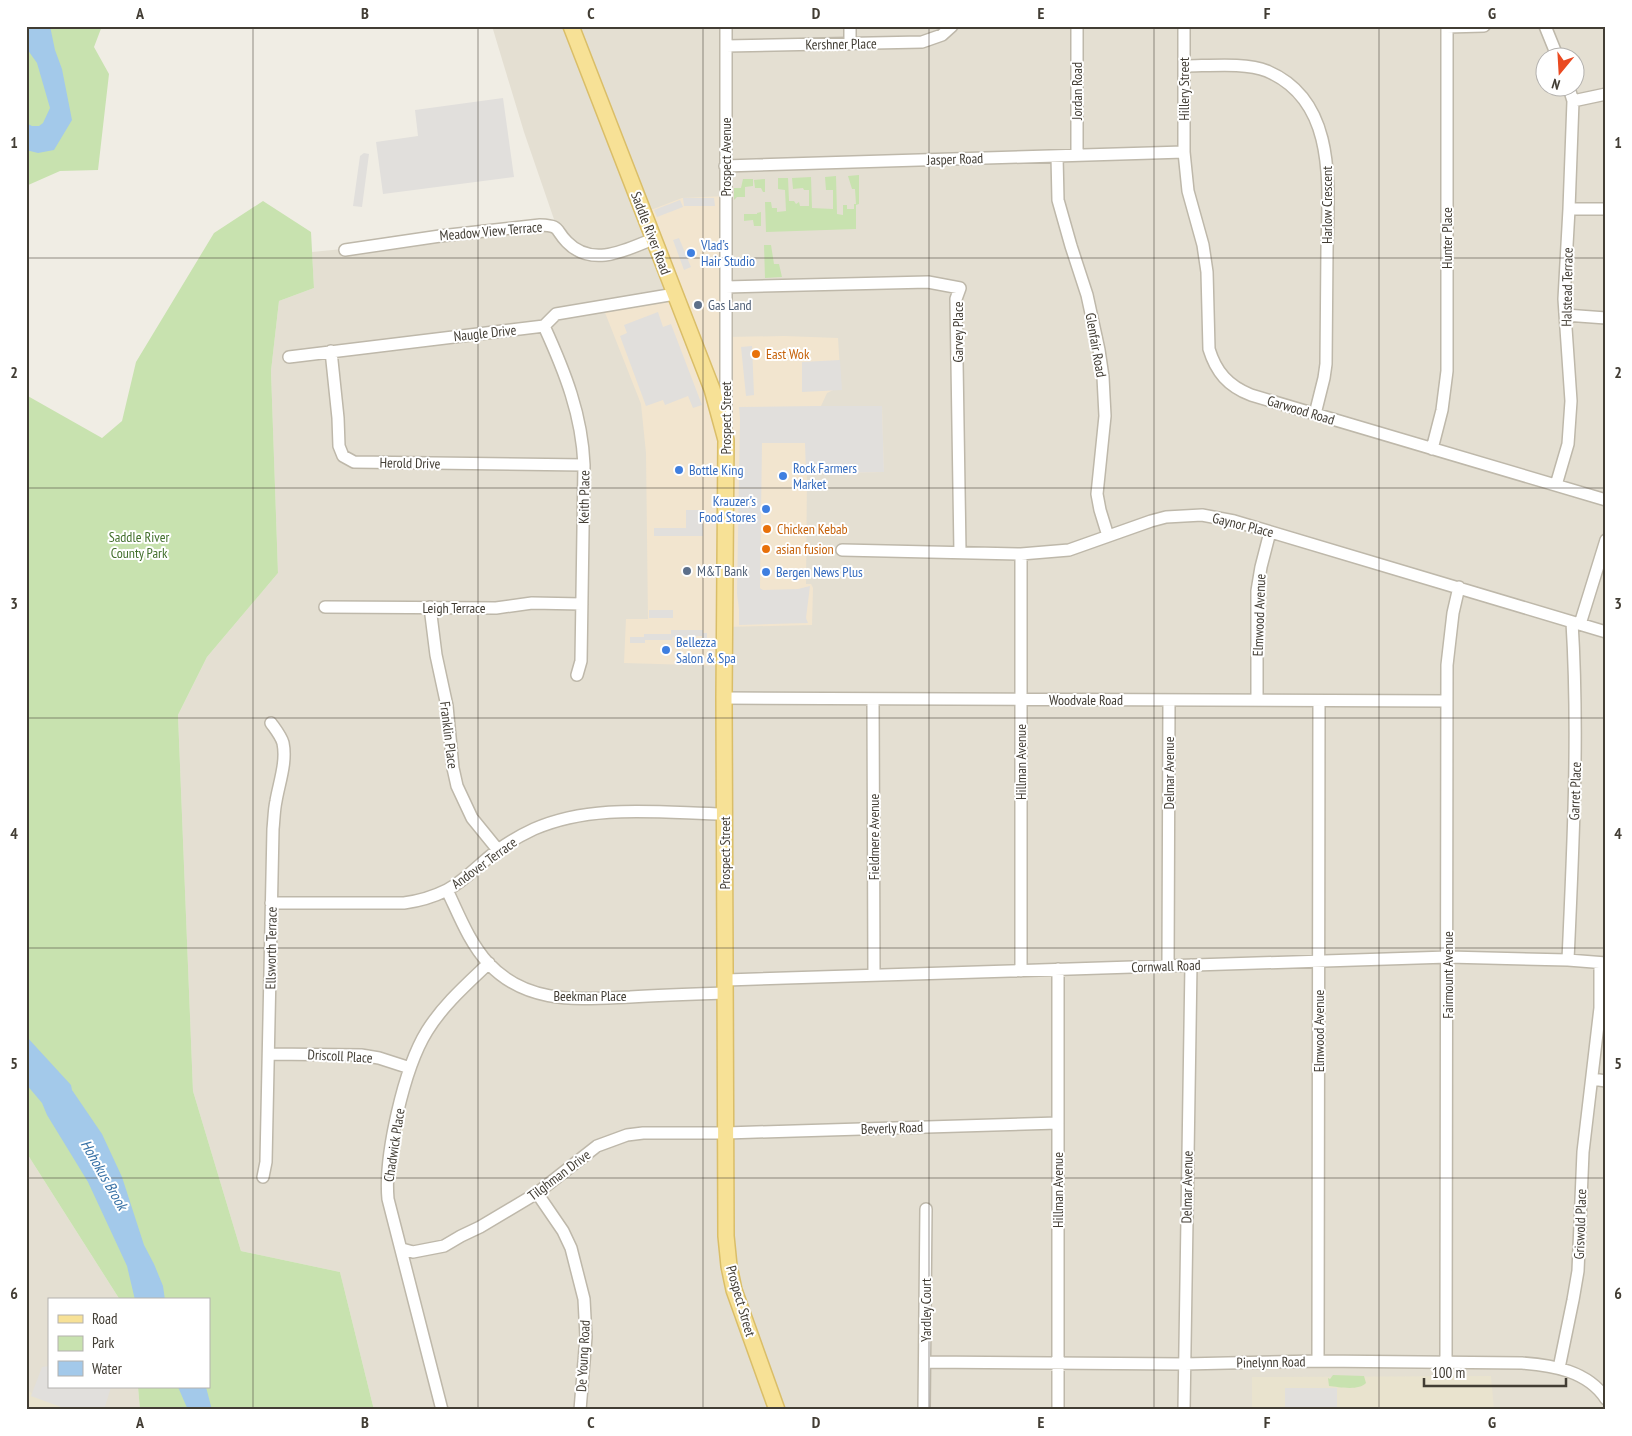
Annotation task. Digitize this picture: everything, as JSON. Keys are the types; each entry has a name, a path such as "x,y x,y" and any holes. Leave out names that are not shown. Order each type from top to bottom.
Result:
{"main road":[{"name":"Saddle River Road","path":"571,26 712,389 726,440"},
{"name":"Prospect Street","path":"726,440 724,698 726,1236 734,1290 777,1410"}],"street":[{"name":"Prospect Avenue","path":"726,26 726,288"},
{"path":"850,26 850,44"},
{"name":"Kershner Place","path":"726,46 922,42 942,35 952,26"},
{"name":"Jordan Road","path":"1077,26 1077,155"},
{"name":"Hillery Street","path":"1184,26 1184,152"},
{"path":"1447,27 1484,26"},
{"path":"1545,26 1554,48"},
{"name":"Hunter Place","path":"1432,449 1442,410 1447,371 1447,27"},
{"name":"Harlow Crescent","path":"1184,66 1251,66 1266,70 1291,85 1306,101 1316,121 1323,140 1328,177 1326,364 1315,414"},
{"path":"1573,101 1606,94"},
{"name":"Halstead Terrace","path":"1556,485 1568,444 1570,414 1570,379 1564,299 1572,98"},
{"name":"Jasper Road","path":"726,166 1184,152"},
{"name":"Garwood Road","path":"1184,152 1188,191 1203,245 1207,272 1208,338 1213,360 1220,373 1230,384 1243,392 1606,500"},
{"name":"Glenfair Road","path":"1057,156 1058,200 1087,295 1103,377 1104,424 1097,494 1108,536"},
{"path":"1569,209 1606,209"},
{"name":"Meadow View Terrace","path":"344,250 432,237 540,225 552,226 558,229 567,243 579,251 590,255 616,255 653,239"},
{"name":"Garvey Place","path":"726,288 928,282 960,288 956,299 960,552"},
{"name":"Prospect Street","path":"726,288 726,440"},
{"name":"Naugle Drive","path":"289,357 544,326 556,314 675,294"},
{"path":"1565,315 1606,318"},
{"name":"Keith Place","path":"544,326 562,364 579,419 583,440 581,661 577,675"},
{"name":"Herold Drive","path":"331,351 339,446 343,456 348,460 354,462 584,465"},
{"name":"Gaynor Place","path":"842,550 1022,554 1069,550 1151,521 1184,515 1222,518 1606,632"},
{"name":"Elmwood Avenue","path":"1257,700 1257,591 1270,532"},
{"name":"Garret Place","path":"1568,960 1576,769 1576,623 1606,540"},
{"name":"Hillman Avenue","path":"1021,971 1022,554"},
{"name":"Fairmount Avenue","path":"1446,1363 1447,701 1449,639 1459,587"},
{"name":"Leigh Terrace","path":"325,607 502,608 532,603 582,604"},
{"name":"Franklin Place","path":"430,607 436,655 447,706 453,768 457,786 472,818 498,850"},
{"name":"Woodvale Road","path":"724,698 1447,701"},
{"name":"Fieldmere Avenue","path":"873,699 874,975"},
{"name":"Delmar Avenue","path":"1168,966 1169,700"},
{"name":"Elmwood Avenue","path":"1318,1362 1319,701"},
{"name":"Ellsworth Terrace","path":"263,1177 266,1162 273,829 284,750 278,733 271,723"},
{"name":"Andover Terrace","path":"271,903 404,903 426,898 447,890 515,839 546,824 570,817 612,811 725,814"},
{"name":"Beekman Place","path":"447,890 468,934 477,950 488,963 508,979 537,994 569,999 726,987"},
{"name":"Cornwall Road","path":"726,987 874,975 1448,957 1568,960 1603,963"},
{"name":"Chadwick Place","path":"442,1410 388,1199 388,1169 398,1112 410,1068 420,1043 438,1014 488,963"},
{"path":"1603,963 1592,1079 1606,1081"},
{"name":"Delmar Avenue","path":"1184,1410 1191,965"},
{"name":"Hillman Avenue","path":"1058,970 1058,1410"},
{"name":"Driscoll Place","path":"269,1054 361,1055 379,1058 410,1068"},
{"name":"Griswold Place","path":"1559,1368 1574,1300 1578,1271 1582,1161 1592,1079"},
{"name":"Beverly Road","path":"726,1133 1058,1122"},
{"name":"Tilghman Drive","path":"402,1249 413,1252 444,1246 537,1193 597,1146 612,1140 627,1135 643,1133 726,1133"},
{"name":"De Young Road","path":"537,1193 562,1231 570,1248 584,1300 586,1337 580,1410"},
{"name":"Yardley Court","path":"924,1410 926,1209"},
{"name":"Pinelynn Road","path":"925,1362 1544,1364 1587,1380 1596,1386 1606,1399"}],"shaded area":[{"path":"492,26 1606,26 1606,1410 374,1410 340,1272 241,1251 193,1091 178,715 207,657 278,573 271,371 279,301 314,288 312,252 557,228 524,132"},
{"path":"503,98 514,177 383,194 376,142 418,136 415,110"},
{"path":"364,153 369,154 362,207 353,206 360,156"},
{"path":"726,196 727,337 784,336 838,338 841,386 827,393 821,406 882,406 884,472 807,474 806,584 811,584 813,588 812,625 725,627 725,666 624,663 626,619 648,619 646,453 641,404 602,305 675,294 643,213 682,198"},
{"path":"683,198 714,198 715,206 684,206"},
{"path":"680,200 683,207 657,217 654,210"},
{"path":"679,238 691,267 684,270 673,240"},
{"path":"658,312 663,327 671,324 702,405 693,408 688,396 665,405 663,400 646,406 620,336 627,333 624,325"},
{"path":"752,346 754,395 746,396 741,347"},
{"path":"840,360 842,390 802,392 802,362"},
{"path":"882,406 884,472 806,474 805,443 762,443 760,588 763,590 798,589 810,586 806,618 808,623 739,625 737,594 739,407"},
{"path":"686,510 703,510 703,536 654,536 654,528 686,528"},
{"path":"649,610 673,610 673,618 649,618"},
{"path":"671,630 703,630 703,633 707,633 707,640 702,640 702,636 673,637 672,640 645,640 645,643 630,643 630,637 644,637 644,634 671,634"},
{"path":"26,1152 119,1298 48,1298 48,1388 138,1388 140,1410 26,1410"},
{"path":"48,1366 48,1388 111,1388 104,1410 69,1410 31,1396 42,1367"},
{"path":"1491,1376 1494,1410 1252,1410 1252,1377"},
{"path":"26,1387 31,1393 76,1410 26,1410"},
{"path":"1285,1388 1337,1388 1337,1410 1285,1410"}],"green space":[{"path":"26,26 102,26 94,47 109,74 98,170 60,171 26,186"},
{"path":"859,175 859,204 856,205 856,229 766,232 765,202 771,202 772,208 777,208 777,212 786,211 785,190 778,189 778,178 788,178 789,201 794,201 796,204 799,202 800,206 809,206 809,190 804,190 803,188 793,189 792,178 811,177 812,208 833,209 833,190 826,190 825,177 836,176 837,214 843,215 843,205 847,205 847,209 854,209 854,204 856,204 855,189 852,189 848,176"},
{"path":"743,179 753,179 753,186 745,187 745,197 737,197 734,200 734,188 741,188"},
{"path":"765,179 765,192 761,188 755,188 754,180"},
{"name":"Saddle River County Park","path":"263,201 311,232 314,288 279,301 271,371 278,573 207,657 178,715 193,1091 241,1251 340,1272 374,1410 140,1410 138,1388 210,1388 210,1298 119,1298 26,1152 26,395 102,438 122,421 136,362 214,233"},
{"path":"761,212 761,226 754,226 753,220 744,221 744,214 757,214"},
{"path":"764,245 771,245 774,264 779,264 782,277 765,278"},
{"path":"1333,1375 1364,1376 1366,1383 1354,1388 1329,1386 1328,1378 1330,1379"}],"water":[{"path":"26,26 50,26 55,50 62,69 72,120 54,150 38,153 26,150 26,123 32,126 39,126 43,123 50,108 37,63 27,49"},
{"name":"Hohokus Brook","path":"26,1036 71,1085 72,1090 102,1134 122,1177 144,1245 163,1286 165,1298 135,1298 127,1266 88,1182 47,1115 42,1103 26,1084"},
{"path":"178,1388 206,1388 212,1410 188,1410"}],"place":[{"name":"Vlad’s Hair Studio","path":"691,253"},
{"name":"Gas Land","path":"698,305"},
{"name":"East Wok","path":"756,354"},
{"name":"Bottle King","path":"679,470"},
{"name":"Rock Farmers Market","path":"783,476"},
{"name":"Krauzer's Food Stores","path":"766,509"},
{"name":"Chicken Kebab","path":"767,529"},
{"name":"asian fusion","path":"766,549"},
{"name":"M&T Bank","path":"687,571"},
{"name":"Bergen News Plus","path":"766,572"},
{"name":"Bellezza Salon & Spa","path":"666,650"}]}
